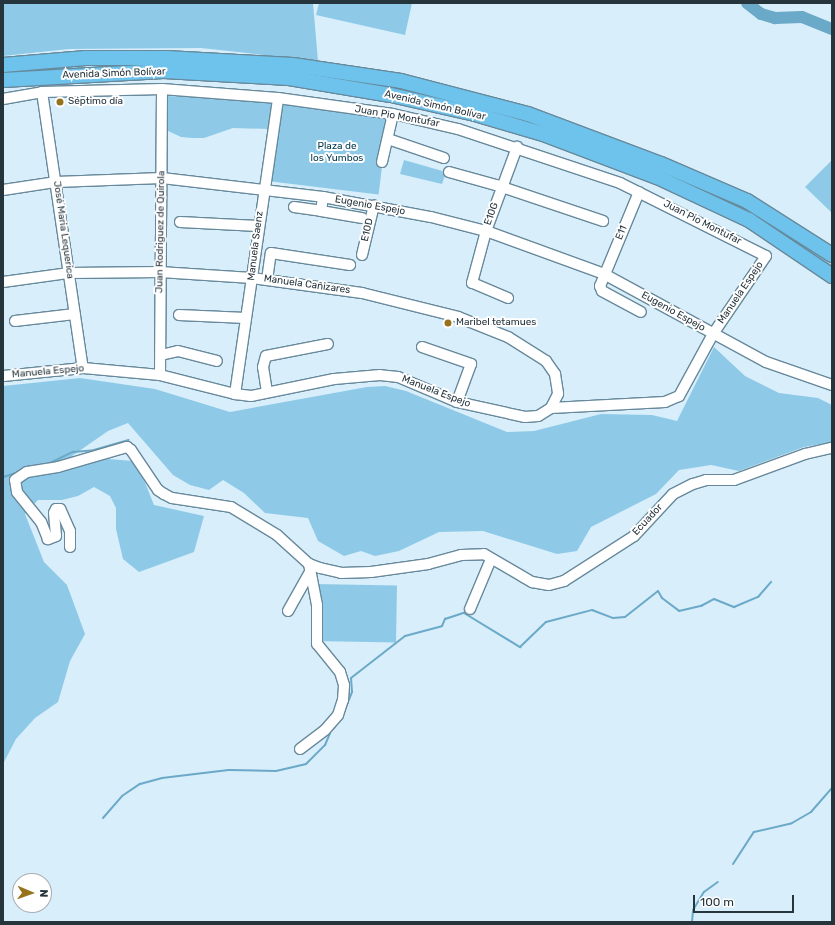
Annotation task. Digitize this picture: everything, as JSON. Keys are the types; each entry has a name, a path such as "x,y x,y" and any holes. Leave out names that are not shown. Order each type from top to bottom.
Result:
{"highway":[{"name":"Avenida Simón Bolívar","path":"3,65 86,58 166,58 293,65 402,81 528,114 660,164 747,201 832,255"},
{"name":"Avenida Simón Bolívar","path":"3,80 164,71 289,78 391,95 475,114 543,134 657,177 748,220 832,276"}],"street":[{"name":"Juan Pio Montufar","path":"3,99 42,92 162,89 278,98 393,114 458,129 517,147 639,192 766,256"},
{"name":"Juan Rodriguez de Quirola","path":"160,375 162,89"},
{"name":"José Maria Lequerica","path":"42,92 83,368"},
{"name":"Manuela Saenz","path":"235,394 263,189 278,98"},
{"path":"382,162 393,114"},
{"path":"388,139 444,158"},
{"name":"E10G","path":"508,298 472,283 486,231 517,147"},
{"path":"449,172 503,187 603,221"},
{"name":"Eugenio Espejo","path":"3,190 56,182 162,178 263,189 374,205 486,231 604,274 766,362 832,386"},
{"name":"E11","path":"604,274 639,192"},
{"path":"321,211 323,197"},
{"name":"E10D","path":"362,255 374,205"},
{"path":"294,207 362,218"},
{"path":"180,222 258,226"},
{"path":"268,280 271,253 350,265"},
{"name":"Manuela Espejo","path":"4,376 83,368 160,375 235,394 251,396 334,379 380,375 398,377 457,402 525,417 538,416 551,408 672,401 679,396 713,334 766,256"},
{"name":"Manuela Cañizares","path":"3,282 69,273 160,272 252,278 356,292 391,299 458,317 508,337 546,361 555,374 558,394 551,408"},
{"path":"604,274 600,286 602,291 641,312"},
{"path":"14,321 75,314"},
{"path":"179,315 246,318"},
{"path":"267,392 263,367 266,356 328,344"},
{"path":"422,347 471,364 457,402"},
{"path":"161,355 178,351 217,360"},
{"path":"3,365 4,376"},
{"path":"70,547 70,531 60,509 56,509 54,513 56,536 48,539 41,522 17,492 15,480 27,472 58,467 127,447 132,450 158,490 164,494 172,498 231,507 277,535 309,568 317,605 317,644 340,672 344,685 344,700 338,715 325,730 300,749"},
{"name":"Ecuador","path":"309,568 341,573 371,572 428,564 461,555 484,554 491,559 495,558 532,582 549,585 564,581 634,536 672,494 693,484 706,480 734,480 805,454 832,448"},
{"path":"470,609 491,559"},
{"path":"288,611 309,568"}],"green space":[{"path":"3,3 313,3 318,61 201,48 69,49 3,56"},
{"path":"319,3 412,3 405,35 316,15"},
{"path":"167,64 287,70 389,85 545,124 735,202 767,220 832,265 832,270 791,244 521,122 433,97 337,80 3,76 3,73 48,68"},
{"path":"167,96 274,102 269,129 233,128 204,138 181,137 166,130"},
{"name":"Plaza de los Yumbos","path":"281,103 388,116 379,195 271,181"},
{"path":"404,160 446,172 442,184 400,174"},
{"path":"832,160 832,213 805,187"},
{"path":"714,347 745,376 779,393 818,398 832,405 832,442 804,447 739,471 711,465 679,470 656,494 591,527 577,551 557,554 483,531 439,532 399,551 375,556 361,551 344,556 318,541 308,518 265,513 244,493 223,480 209,490 190,485 173,475 128,423 108,431 72,456 133,461 144,480 154,505 204,516 194,552 139,572 123,559 116,529 116,508 110,496 94,487 78,496 62,500 38,500 25,514 44,562 67,585 85,634 70,661 58,702 35,718 16,739 3,764 3,386 80,378 155,389 230,412 367,387 385,386 406,391 507,432 534,431 601,414 652,415 677,421"},
{"path":"314,584 397,585 396,642 313,641"}],"waterway":[{"path":"747,3 761,14 775,18 802,17 832,29"},
{"path":"48,464 73,452 94,450 129,440"},
{"path":"3,477 19,472"},
{"path":"342,717 352,692 351,678 405,636 442,626 445,619 464,613 520,647 546,622 592,610 613,618 625,617 658,591 662,598 679,611 701,606 714,599 734,607 758,597 771,582"},
{"path":"334,728 338,722"},
{"path":"103,818 122,796 140,784 162,778 229,770 276,771 306,764 325,745 330,733"},
{"path":"733,864 754,832 792,823 811,812 832,788"},
{"path":"692,922 693,910 704,892 718,882"}],"place":[{"name":"Séptimo día","path":"60,102"},
{"name":"Maribel tetamues","path":"448,323"}]}
